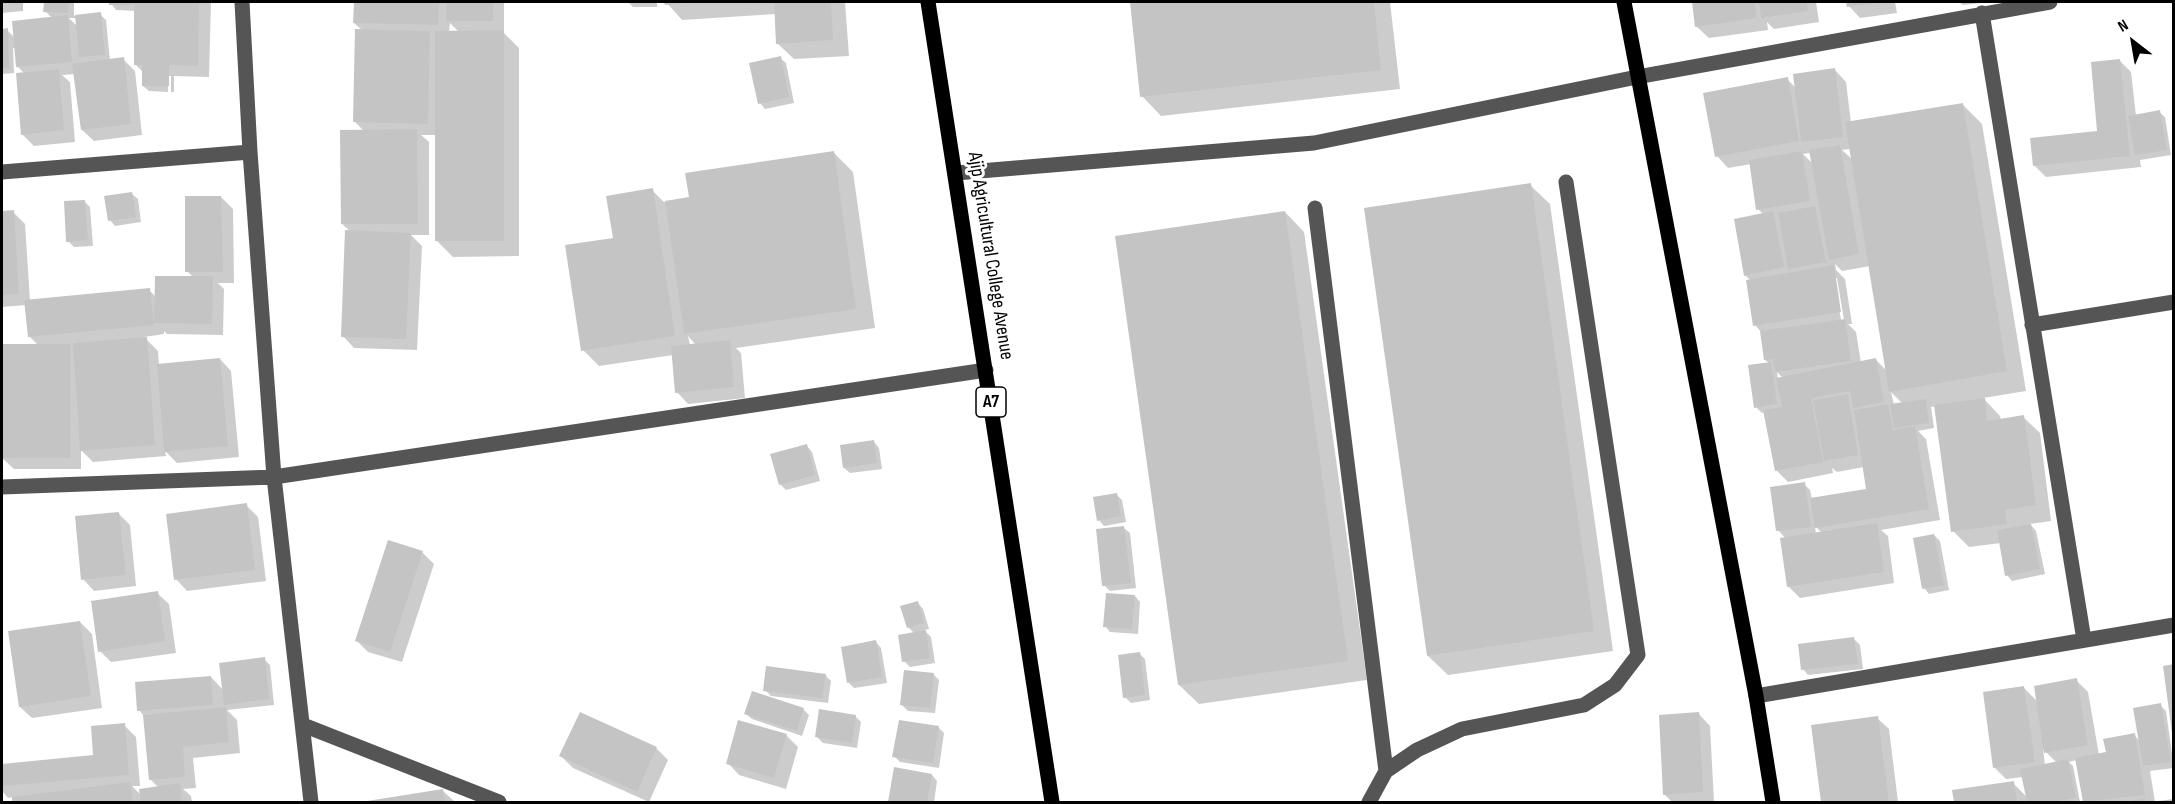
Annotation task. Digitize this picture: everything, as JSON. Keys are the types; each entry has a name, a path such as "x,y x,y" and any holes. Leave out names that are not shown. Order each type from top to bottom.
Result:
{"main road":[{"name":"Ajip Agricultural College Avenue","path":"928,2 1052,802"},
{"path":"1624,2 1756,696 1773,802"}],"street":[{"path":"242,2 250,152 274,477 311,802"},
{"path":"956,173 1314,143 1637,77 2050,2"},
{"path":"1982,13 2084,640"},
{"path":"2,172 250,152"},
{"path":"1370,802 1386,771 1417,750 1462,729 1584,705 1616,685 1638,655 1566,182"},
{"path":"1315,208 1386,771"},
{"path":"2031,325 2174,302"},
{"path":"2,487 274,477 986,370"},
{"path":"1756,696 2174,625"},
{"path":"303,725 499,802"}],"building":[{"path":"44,2 69,2 68,13 43,12"},
{"path":"109,2 133,2 133,5 109,5"},
{"path":"134,2 199,2 198,66 169,65 169,86 142,86 142,65 134,65"},
{"path":"354,2 439,2 438,25 353,23"},
{"path":"446,2 493,2 493,21 446,21"},
{"path":"664,2 686,2 686,3 665,5"},
{"path":"774,2 831,2 833,40 776,44"},
{"path":"1130,2 1374,2 1381,70 1140,97"},
{"path":"1692,2 1755,2 1757,18 1695,27"},
{"path":"1759,2 1807,2 1808,11 1761,18"},
{"path":"1846,2 1876,2 1876,3 1847,7"},
{"path":"101,12 105,55 79,57 75,15"},
{"path":"68,15 72,62 16,67 12,21"},
{"path":"8,28 9,68 2,68 2,29"},
{"path":"355,29 430,31 428,124 353,122"},
{"path":"504,30 504,241 435,241 435,31"},
{"path":"781,56 789,97 758,104 749,63"},
{"path":"124,57 131,124 81,130 72,64"},
{"path":"2120,59 2130,156 2033,166 2030,138 2097,131 2091,62"},
{"path":"1835,68 1843,137 1801,142 1793,74"},
{"path":"59,69 64,130 21,135 16,73"},
{"path":"1788,77 1799,141 1715,157 1703,93"},
{"path":"1963,103 2007,371 1889,392 1845,122"},
{"path":"2160,110 2167,150 2135,155 2128,116"},
{"path":"417,129 418,224 341,224 340,130"},
{"path":"1840,145 1859,254 1829,260 1809,150"},
{"path":"834,151 856,309 684,334 665,201 689,197 685,173"},
{"path":"1802,151 1810,201 1756,210 1749,160"},
{"path":"1531,183 1594,631 1427,656 1364,208"},
{"path":"653,188 675,336 581,351 565,245 613,238 606,196"},
{"path":"132,192 136,217 108,221 104,196"},
{"path":"185,196 221,196 223,272 185,272"},
{"path":"85,200 88,240 66,242 64,201"},
{"path":"1815,206 1826,262 1788,269 1778,213"},
{"path":"14,210 19,294 2,295 2,211"},
{"path":"1285,211 1348,661 1178,685 1115,236"},
{"path":"1773,211 1784,267 1744,276 1734,219"},
{"path":"345,230 411,233 406,339 341,337"},
{"path":"1834,265 1841,312 1753,326 1746,280"},
{"path":"155,276 213,276 212,324 154,323"},
{"path":"150,288 154,325 28,337 24,300"},
{"path":"1845,319 1851,361 1775,372 1773,359 1764,360 1760,331"},
{"path":"147,337 155,445 80,451 73,343"},
{"path":"730,340 734,387 675,393 671,346"},
{"path":"2,344 70,344 70,458 2,458"},
{"path":"220,358 228,446 164,452 157,364"},
{"path":"1876,358 1884,402 1853,408 1850,391 1811,398 1823,462 1775,471 1763,410 1782,407 1776,378"},
{"path":"1771,362 1777,404 1754,408 1748,365"},
{"path":"1848,394 1858,455 1824,461 1813,400"},
{"path":"1985,398 1987,421 2024,415 2036,505 2005,510 2007,524 1951,532 1934,405"},
{"path":"1926,399 1929,423 1894,428 1890,404"},
{"path":"1888,404 1893,430 1915,426 1929,509 1815,528 1810,498 1866,489 1854,410"},
{"path":"874,440 877,463 843,468 840,445"},
{"path":"807,444 815,475 779,485 770,454"},
{"path":"1805,482 1811,527 1776,531 1770,487"},
{"path":"1117,493 1121,516 1097,521 1093,497"},
{"path":"247,503 255,570 174,580 166,514"},
{"path":"119,512 126,575 81,580 75,516"},
{"path":"1877,523 1884,572 1787,587 1780,538"},
{"path":"2031,524 2040,569 2005,576 1997,530"},
{"path":"1124,526 1131,583 1102,586 1096,529"},
{"path":"1934,534 1944,585 1922,589 1913,538"},
{"path":"388,540 423,551 390,652 355,641"},
{"path":"158,591 165,641 98,652 91,601"},
{"path":"1106,593 1135,595 1132,629 1103,627"},
{"path":"918,601 924,623 907,628 900,606"},
{"path":"80,621 91,696 19,707 8,631"},
{"path":"926,630 930,658 902,662 898,635"},
{"path":"1854,637 1858,664 1801,670 1798,644"},
{"path":"876,640 882,677 847,683 841,647"},
{"path":"1140,652 1145,695 1123,698 1118,655"},
{"path":"265,657 269,699 224,705 219,663"},
{"path":"2174,664 2174,733 2172,733 2163,666"},
{"path":"766,666 826,674 822,698 763,691"},
{"path":"904,670 934,673 930,708 900,705"},
{"path":"211,676 213,705 137,711 135,682"},
{"path":"2077,678 2088,745 2044,753 2034,686"},
{"path":"2024,686 2035,762 1993,768 1983,692"},
{"path":"752,691 804,708 797,731 744,714"},
{"path":"2161,703 2171,762 2143,766 2133,708"},
{"path":"226,707 229,742 183,747 185,777 149,780 143,715"},
{"path":"819,709 856,715 852,743 815,737"},
{"path":"580,712 657,747 637,792 559,756"},
{"path":"1699,712 1703,792 1663,795 1659,715"},
{"path":"1878,716 1889,802 1821,802 1811,725"},
{"path":"738,720 787,734 774,778 726,764"},
{"path":"899,720 939,726 933,763 892,757"},
{"path":"125,723 129,775 2,786 2,764 93,755 91,726"},
{"path":"2135,733 2145,795 2083,802 2075,758 2106,752 2103,739"},
{"path":"2068,759 2076,798 2051,802 2027,802 2020,769"},
{"path":"894,767 932,774 927,802 888,802"},
{"path":"2014,781 2017,802 1954,802 1952,790"},
{"path":"130,782 133,802 12,802 12,797"},
{"path":"180,783 182,802 141,802 139,789"},
{"path":"443,789 445,802 367,802 367,801"},
{"path":"2145,798 2145,802 2129,802 2129,801"},
{"path":"2174,799 2174,802 2158,802 2158,801"}]}
